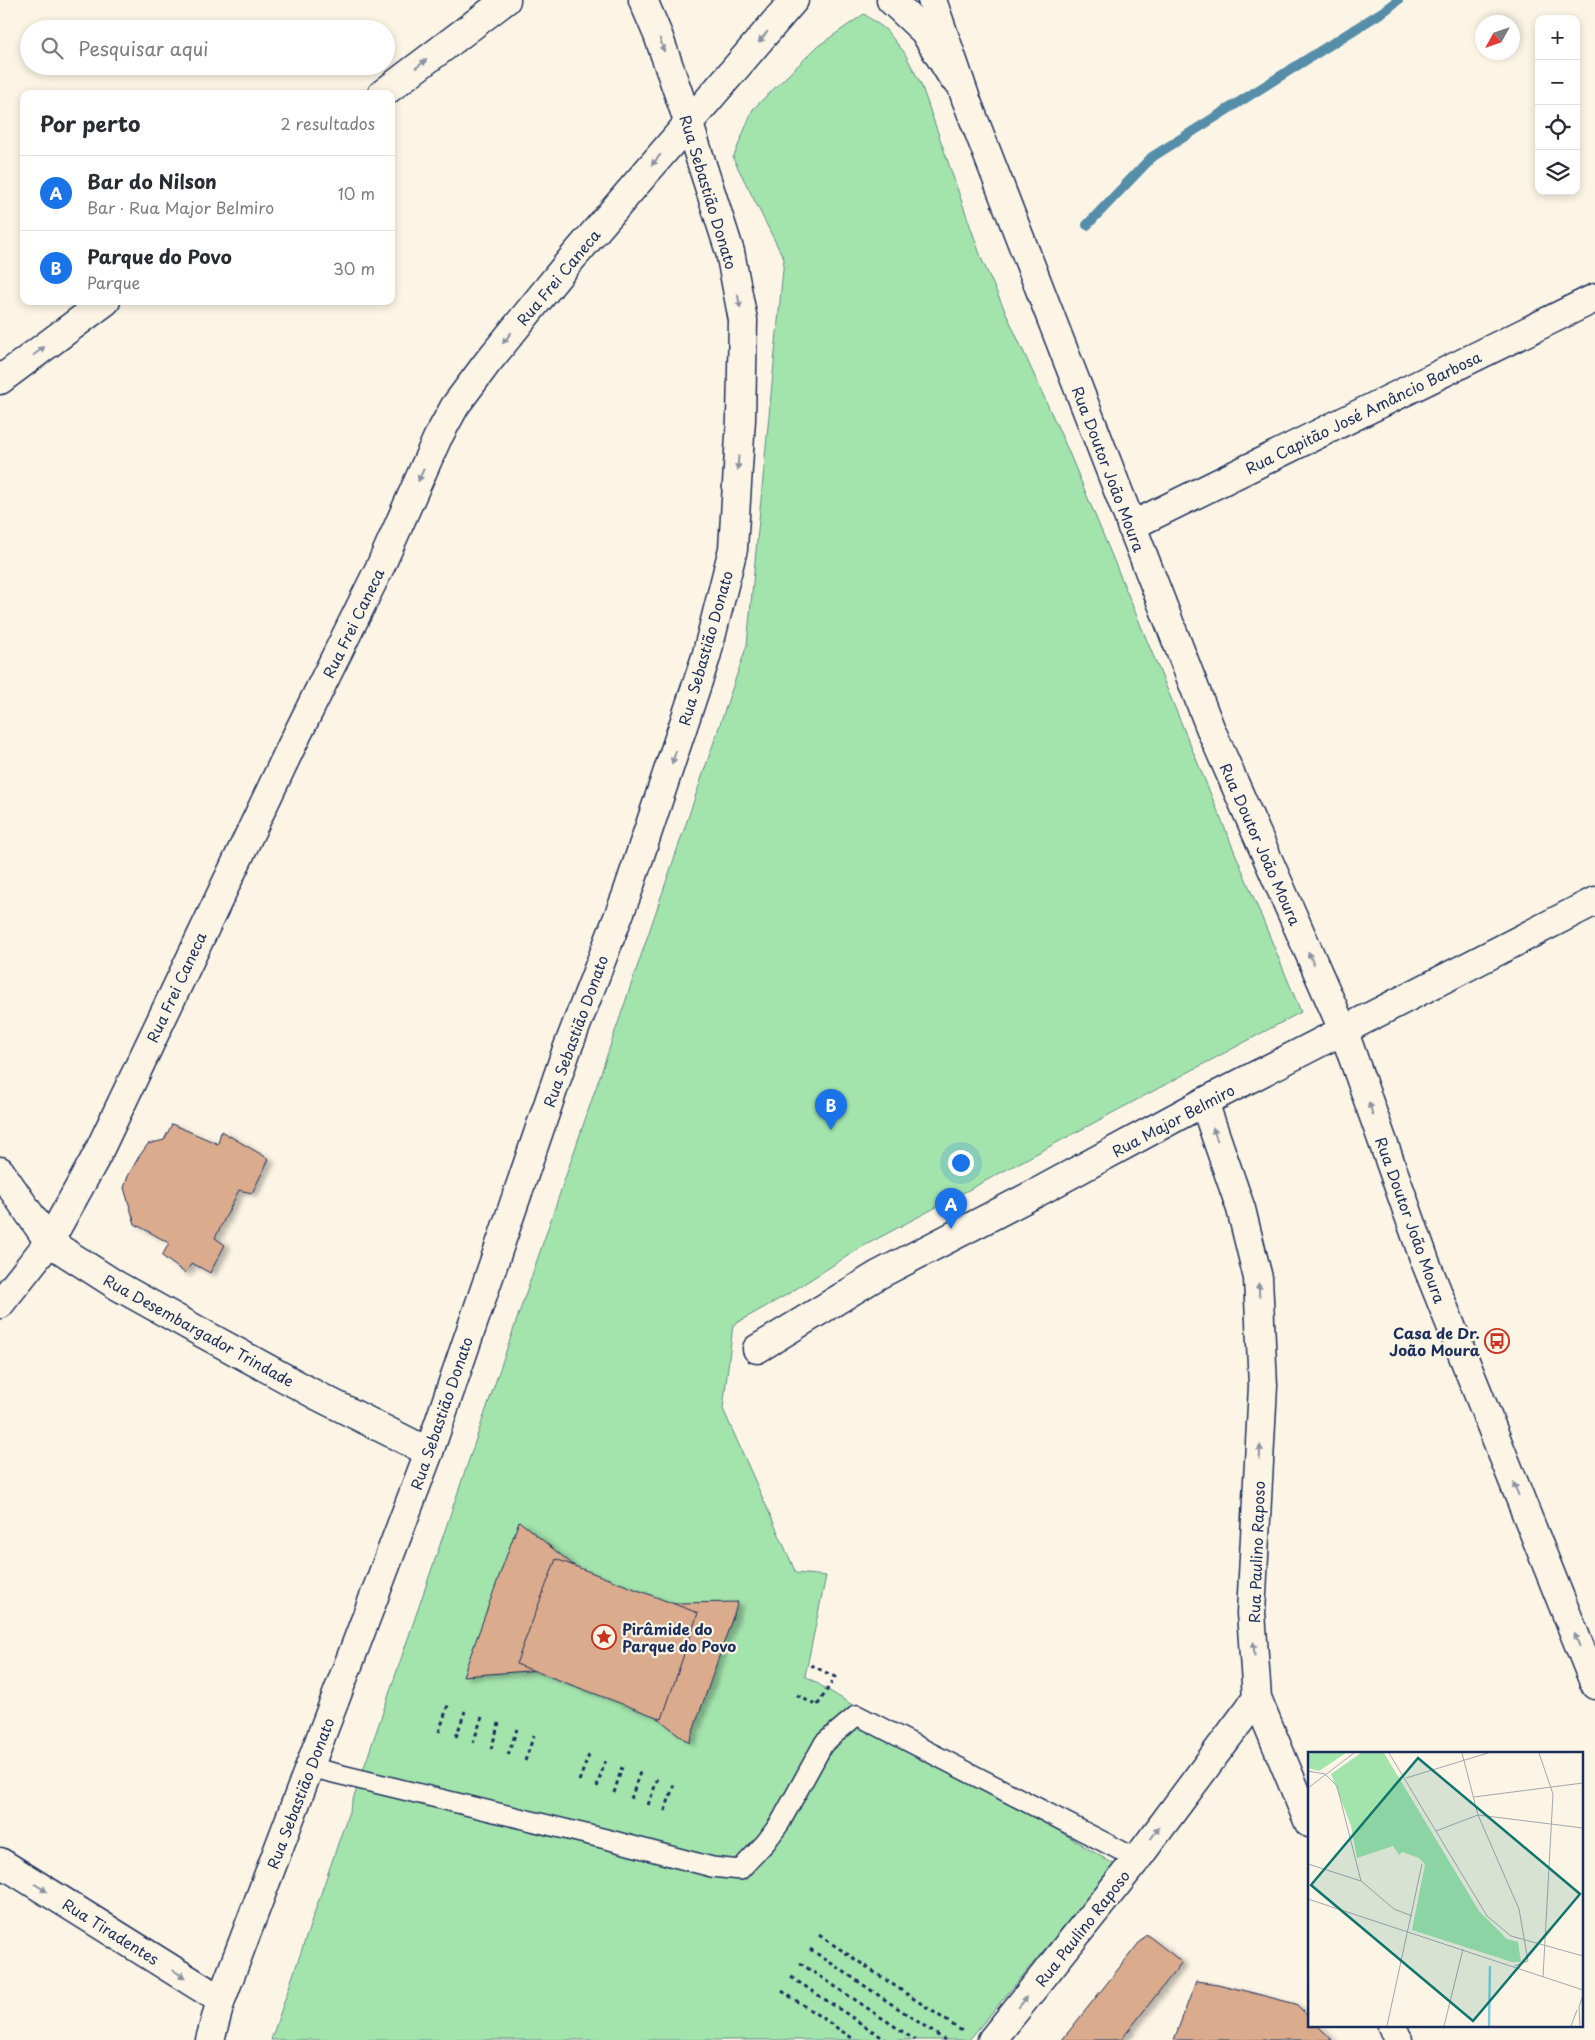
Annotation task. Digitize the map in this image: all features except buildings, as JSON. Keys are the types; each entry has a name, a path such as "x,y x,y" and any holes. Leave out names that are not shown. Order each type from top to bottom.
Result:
{"street":[{"path":"387,90 506,0"},
{"name":"Rua Sebastião Donato","path":"210,2040 221,2000 429,1452 566,1052 627,894 706,657 733,549 741,419 743,320 730,252 688,121 658,35 643,0"},
{"name":"Rua Frei Caneca","path":"0,1304 49,1242 96,1157 292,745 382,565 437,439 455,406 563,269 688,121 794,0"},
{"path":"891,0 924,31 966,98"},
{"name":"Rua Doutor João Moura","path":"932,0 966,98 1211,730 1344,1032 1425,1260 1595,1685"},
{"name":"Rua Capitão José Amâncio Barbosa","path":"1131,526 1595,298"},
{"path":"0,380 101,305"},
{"name":"Rua Major Belmiro","path":"757,1349 878,1275 1038,1192 1204,1102 1595,902"},
{"name":"Rua Paulino Raposo","path":"992,2040 1137,1859 1258,1698 1251,1613 1263,1386 1258,1278 1241,1209 1204,1102"},
{"name":"Rua Desembargador Trindade","path":"0,1171 49,1242 116,1285 204,1334 316,1395 429,1452"},
{"path":"1258,1698 1308,1821"},
{"name":"Rua Tiradentes","path":"0,1862 221,2000"},
{"path":"1393,2028 1398,2040"}],"lane":[{"path":"309,1767 610,1840 712,1867 740,1870 766,1842 780,1823 824,1743 857,1715 1137,1859"}],"path":[{"path":"797,1695 817,1706 835,1677 811,1664"},
{"path":"439,1732 448,1706"},
{"path":"456,1737 465,1711"},
{"path":"473,1743 482,1717"},
{"path":"491,1749 500,1723"},
{"path":"508,1755 517,1729"},
{"path":"525,1761 534,1735"},
{"path":"579,1781 589,1755"},
{"path":"597,1787 605,1761"},
{"path":"614,1793 622,1767"},
{"path":"631,1799 640,1772"},
{"path":"648,1805 658,1778"},
{"path":"665,1811 674,1784"},
{"path":"819,1936 954,2026"},
{"path":"810,1949 945,2040"},
{"path":"800,1963 915,2040"},
{"path":"791,1977 886,2040"},
{"path":"782,1991 855,2040"}],"green space":[{"path":"864,14 885,29 904,52 921,84 982,260 1068,450 1301,1012 860,1248 788,1294 733,1325 723,1409 796,1573 826,1576 805,1676 1115,1865 969,2040 271,2040 747,645 784,259 733,158 753,109 818,46"}],"waterway":[{"path":"1087,225 1152,157 1387,9 1398,0"}],"place":[{"name":"Parque do Povo","path":"831,1130"},
{"name":"Bar do Nilson","path":"951,1229"},
{"name":"Casa de Dr. João Moura","path":"1497,1341"},
{"name":"Pirâmide do Parque do Povo","path":"604,1637"}]}
